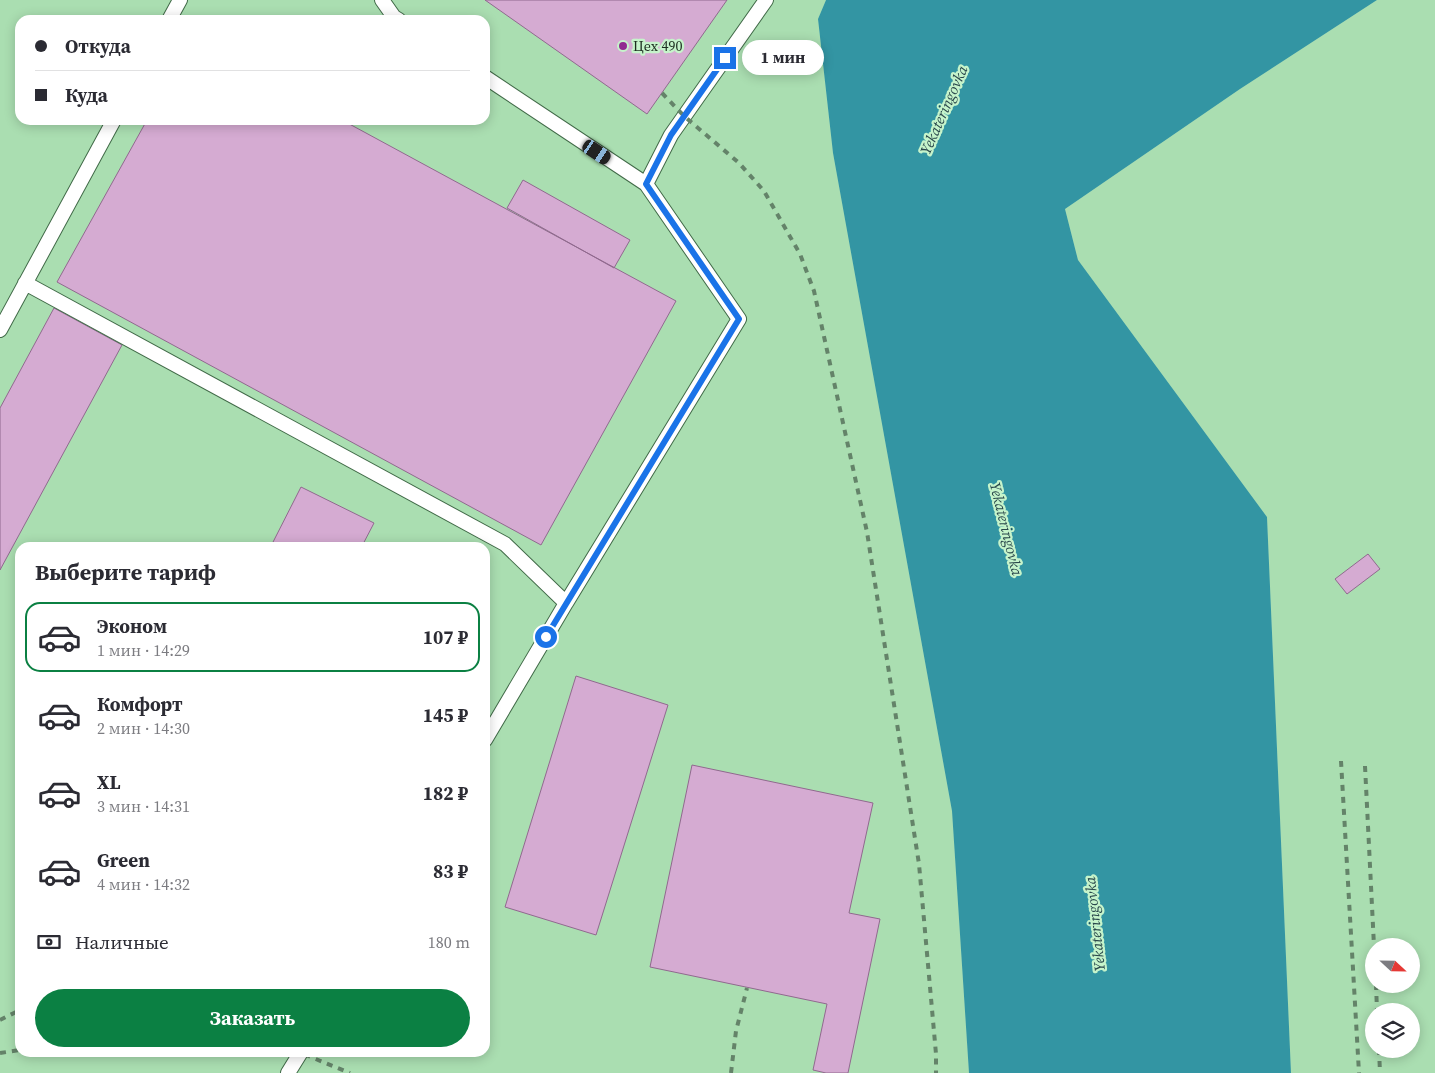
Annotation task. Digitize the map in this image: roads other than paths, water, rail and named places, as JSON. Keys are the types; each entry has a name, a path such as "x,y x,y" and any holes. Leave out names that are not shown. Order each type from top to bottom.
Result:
{"lane":[{"path":"172,15 180,0"},
{"path":"382,0 393,15"},
{"path":"646,184 671,135 766,0"},
{"path":"490,80 646,184 739,319 490,732"},
{"path":"0,330 111,125"},
{"path":"25,283 505,544 566,603"},
{"path":"288,1073 298,1057"}],"water":[{"name":"Yekateringovka","path":"826,0 1377,0 1240,89 1065,209 1078,260 1267,517 1291,1073 969,1073 952,811 833,153 818,19"}],"railway":[{"path":"662,93 684,116 739,163 764,191 800,254 814,291 867,532 919,864 936,1054 936,1073"},
{"path":"1341,761 1359,1073"},
{"path":"1365,766 1374,938"},
{"path":"731,1073 736,1031 747,988"},
{"path":"1376,993 1377,1003"},
{"path":"0,1020 15,1012"},
{"path":"0,1053 15,1051"},
{"path":"311,1057 350,1073"},
{"path":"1379,1058 1380,1073"}],"place":[{"name":"Цех 490","path":"623,46"}]}
